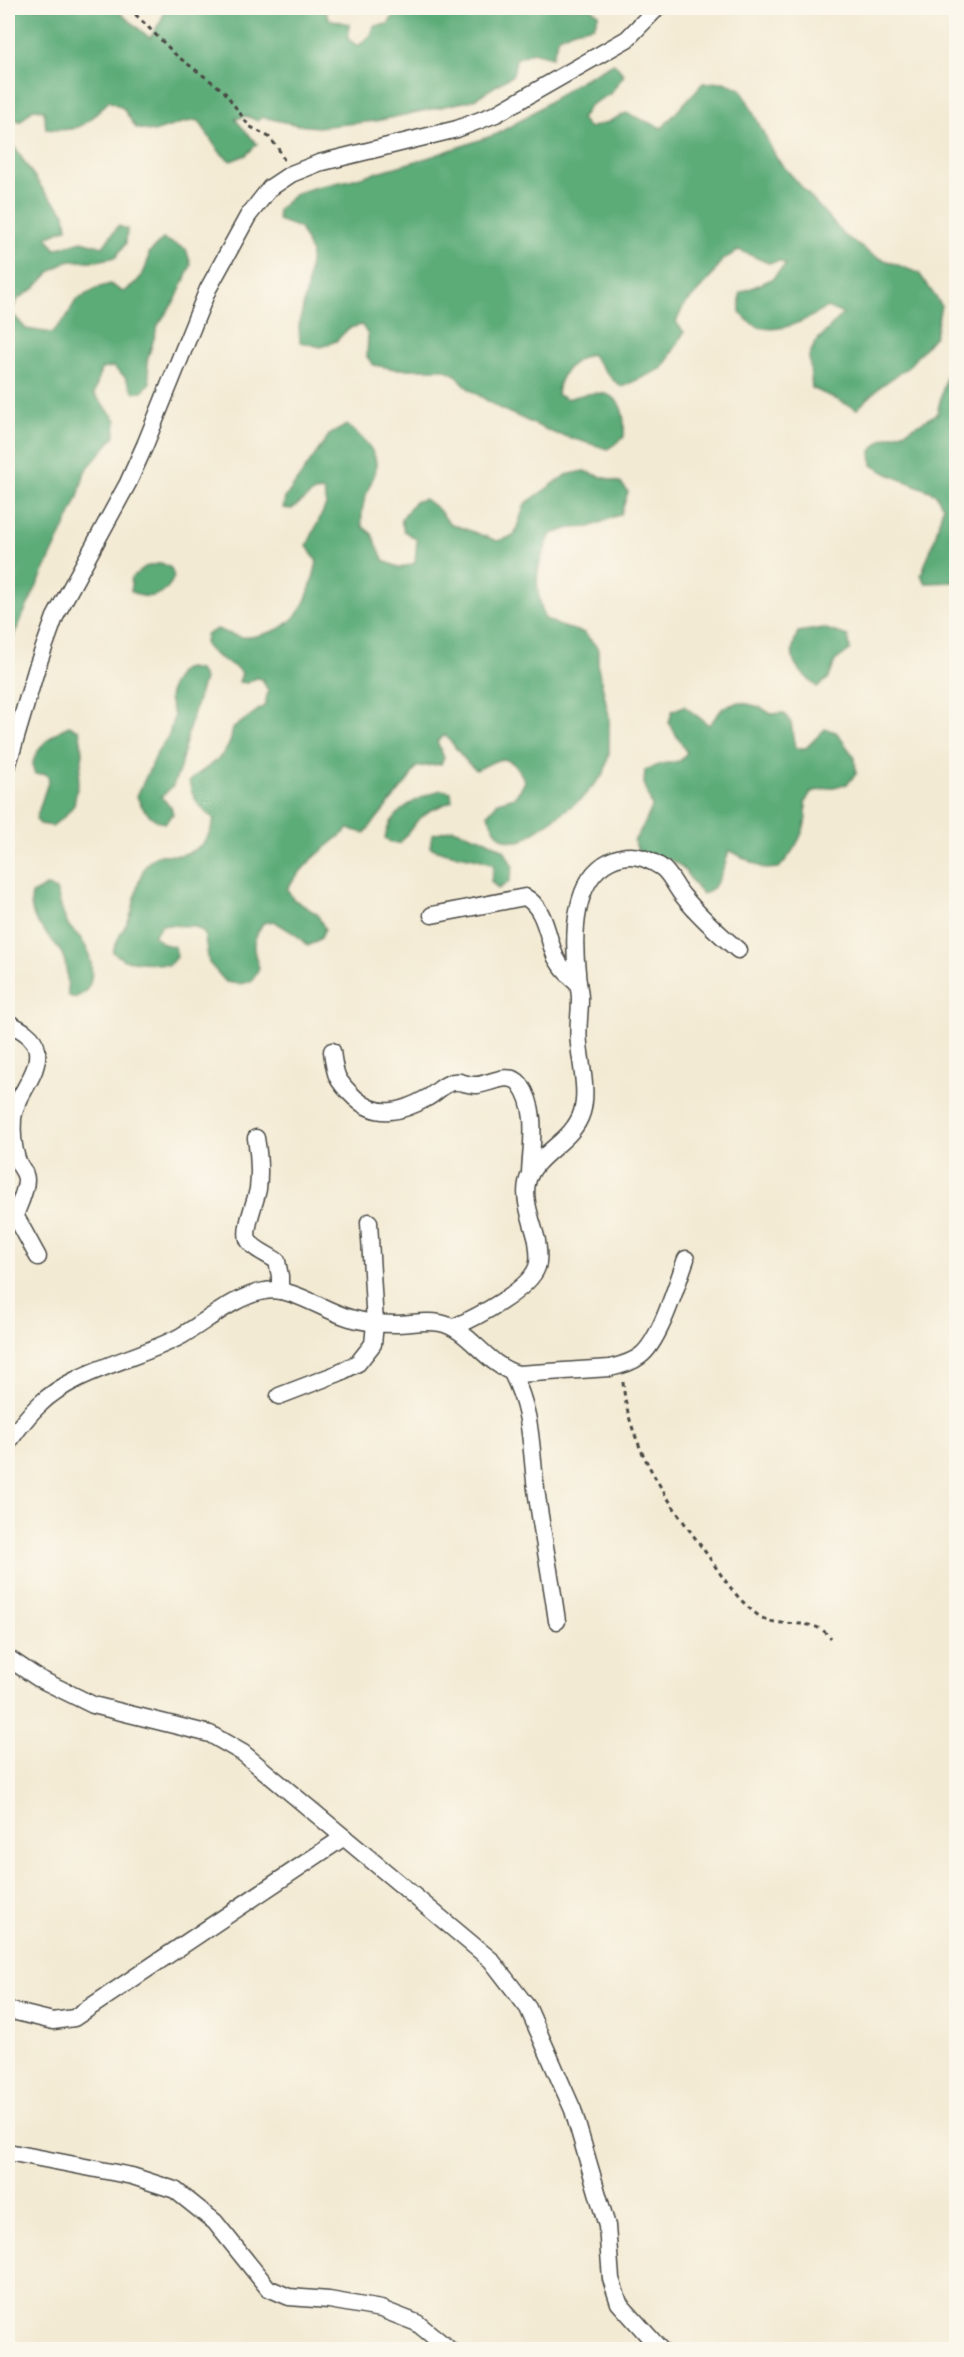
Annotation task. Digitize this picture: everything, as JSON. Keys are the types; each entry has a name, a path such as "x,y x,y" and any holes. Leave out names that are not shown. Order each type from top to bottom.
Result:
{"street":[{"path":"8,764 37,667 55,617 128,483 208,289 248,216 270,188 291,174 319,163 457,129 496,114 627,39 657,8"},
{"path":"454,1327 478,1317 496,1305 532,1277 537,1268 539,1257 527,1199 527,1184 532,1169 562,1143 577,1124 582,1111 583,1095 578,1039 580,998 576,941 577,914 582,896 593,877 607,863 624,855 639,857 664,869 681,894 716,931 738,950"},
{"path":"432,915 525,897 533,901 540,913 557,958 566,972 578,983"},
{"path":"8,1023 18,1027 32,1039 37,1048 37,1063 19,1099 14,1115 12,1135 18,1162 24,1171 26,1180 15,1215 38,1257"},
{"path":"332,1051 335,1075 342,1085 366,1107 375,1111 402,1109 427,1098 440,1088 455,1081 476,1085 505,1079 515,1080 520,1085 532,1117 530,1174"},
{"path":"256,1138 260,1160 258,1190 248,1236 249,1241 255,1247 277,1262 280,1291"},
{"path":"279,1396 358,1363 373,1344 375,1324 369,1222"},
{"path":"8,1443 40,1403 62,1389 117,1361 173,1340 243,1298 264,1291 291,1293 340,1315 375,1324 439,1323 454,1327 495,1364 512,1373 569,1371 622,1365 642,1355 651,1344 664,1318 686,1259"},
{"path":"512,1373 522,1392 531,1429 536,1487 557,1621"},
{"path":"8,1658 38,1678 93,1705 210,1734 243,1752 491,1960 528,2008 573,2110 607,2226 611,2279 620,2303 661,2349"},
{"path":"8,2010 53,2021 74,2018 344,1837"},
{"path":"8,2152 132,2176 176,2190 214,2222 268,2288 289,2296 381,2309 417,2322 450,2349"}],"path":[{"path":"129,8 177,56 224,91 249,126 269,137 278,148 291,174"},
{"path":"622,1365 625,1401 652,1475 732,1590 762,1618 776,1622 814,1625 825,1630 831,1638"}],"green space":[{"path":"8,8 92,8 94,11 114,8 150,38 161,21 165,8 324,8 329,19 349,24 348,39 358,46 371,35 374,26 388,24 395,14 391,8 590,8 599,14 594,26 574,30 559,37 552,57 532,52 516,59 513,75 473,100 376,121 318,127 263,117 258,121 246,116 235,119 257,144 246,155 231,161 216,148 198,120 154,132 136,128 123,108 109,101 88,121 67,130 46,129 44,110 33,109 20,122 8,113"},
{"path":"614,63 624,75 610,94 590,105 581,119 589,128 626,113 662,128 703,83 724,82 741,89 777,159 844,235 874,256 919,273 941,305 935,336 907,368 881,386 857,409 812,388 809,356 815,343 843,314 827,307 800,322 780,328 769,329 751,323 740,313 740,293 772,279 786,264 779,261 768,263 739,250 722,260 712,276 683,307 676,322 684,332 663,368 622,387 591,354 572,364 563,375 557,395 567,399 592,393 603,394 611,396 622,410 624,437 608,449 554,433 499,408 469,389 456,375 444,369 395,369 374,365 367,357 368,335 362,325 349,328 336,341 321,347 300,342 299,326 307,289 311,253 300,228 278,220 278,210 295,194 427,158 497,134 580,81"},
{"path":"8,141 44,191 65,213 67,228 47,237 55,249 82,241 103,247 118,226 127,229 126,243 116,257 97,261 67,261 50,272 35,288 19,298 11,312 26,329 52,333 66,318 76,300 97,288 110,284 123,292 129,289 144,271 149,253 163,239 186,249 191,265 176,299 158,325 147,361 150,382 143,391 134,393 125,377 113,367 101,369 94,394 116,420 115,436 85,471 69,518 8,647"},
{"path":"956,347 956,582 926,583 921,575 935,538 943,507 935,493 872,465 871,451 883,439 906,431 937,414 951,355"},
{"path":"347,425 364,440 373,453 376,464 362,509 362,526 372,534 384,561 400,568 415,563 417,540 404,531 401,520 414,502 425,499 438,509 449,523 497,541 514,536 525,504 566,475 584,471 621,483 628,492 621,514 590,527 571,528 551,534 537,575 538,594 544,618 560,626 584,633 598,648 598,667 609,716 609,754 604,774 580,800 523,840 510,841 500,836 488,814 498,802 515,797 525,782 521,774 512,763 503,759 476,770 445,735 437,741 444,758 441,764 416,767 365,833 349,829 323,849 287,889 293,899 317,914 325,929 321,938 308,946 295,934 274,921 263,923 256,935 254,945 259,968 252,981 239,984 226,982 209,963 204,932 194,926 162,925 154,935 161,943 175,947 177,956 169,965 124,960 113,952 132,912 140,879 147,864 158,856 179,855 193,851 210,833 214,819 197,803 189,781 224,753 231,738 232,729 265,705 268,691 262,679 256,678 247,683 239,682 242,673 209,650 205,645 206,635 217,629 238,636 255,636 282,627 298,613 308,595 317,562 307,546 326,505 324,491 314,492 292,509 283,508 285,498 329,435"},
{"path":"161,563 171,568 174,577 166,589 150,596 131,591 131,578 145,567"},
{"path":"823,628 848,636 850,650 835,661 829,678 817,687 798,668 793,657 793,650 798,632"},
{"path":"188,668 199,670 204,679 180,768 173,786 161,797 171,807 173,814 165,823 156,820 148,813 137,796 158,751 169,735 174,716 169,699 171,686 181,670"},
{"path":"739,702 760,707 771,714 784,713 791,723 795,748 806,748 825,729 836,732 855,758 856,774 847,784 811,792 805,802 804,829 791,853 779,868 765,869 729,850 717,882 702,894 681,866 664,858 640,854 634,841 652,807 644,783 645,770 661,764 680,761 687,753 669,723 672,711 684,706 709,725 723,708"},
{"path":"69,726 79,730 83,753 74,805 52,826 40,824 36,819 49,779 46,774 35,774 34,759 49,739"},
{"path":"441,790 451,792 452,801 429,811 417,821 400,843 391,843 385,838 392,820 406,806"},
{"path":"453,829 486,840 504,850 513,867 509,882 498,889 491,881 494,865 430,847 432,834"},
{"path":"46,886 56,890 66,921 81,939 89,955 92,973 90,981 81,994 73,998 68,995 67,973 61,952 32,912 32,894"}]}
